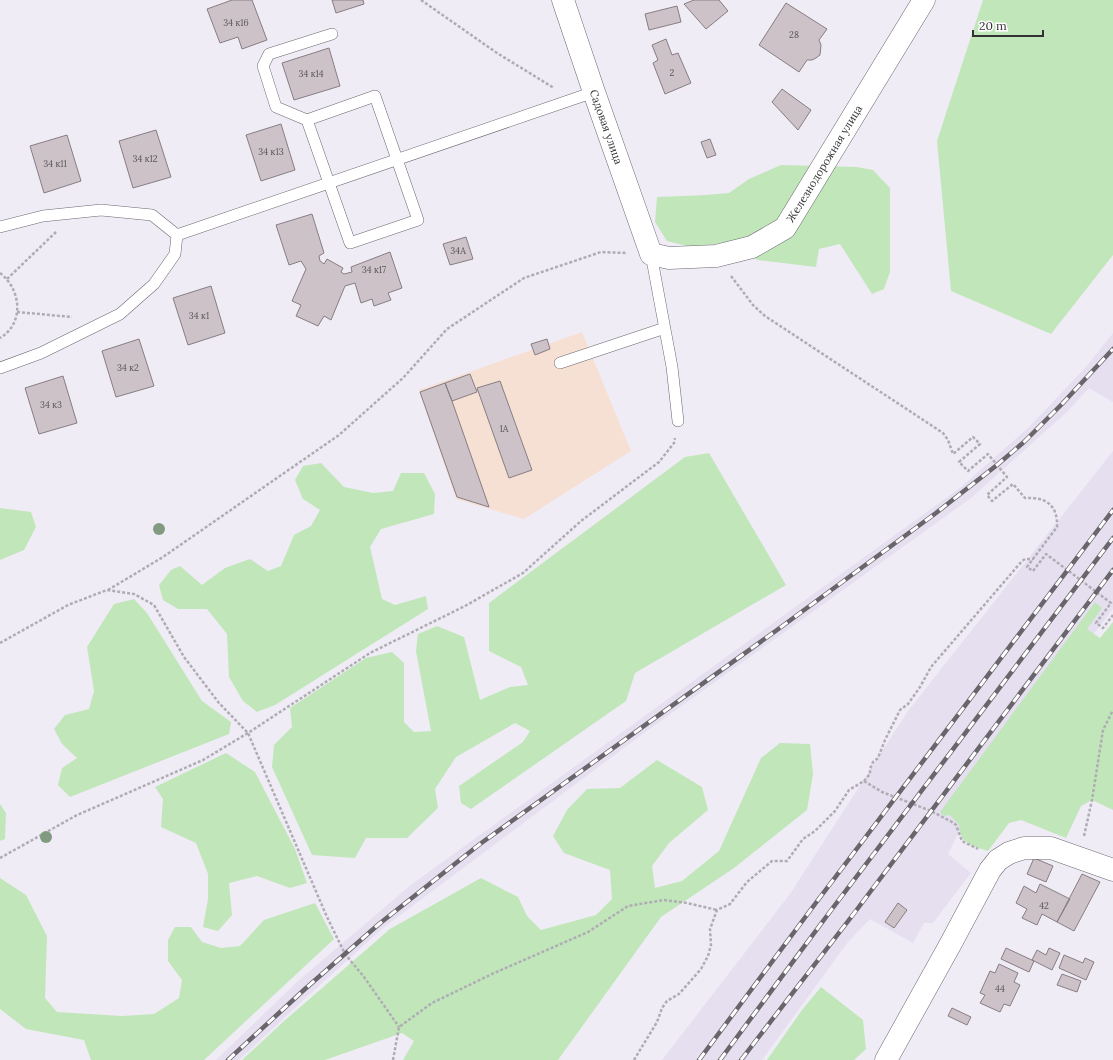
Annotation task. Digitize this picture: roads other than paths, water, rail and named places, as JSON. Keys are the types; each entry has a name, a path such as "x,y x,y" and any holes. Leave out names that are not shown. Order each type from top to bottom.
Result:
{"street":[{"name":"Садовая улица","path":"563,0 651,254"},
{"name":"Железнодорожная улица","path":"651,254 669,258 716,256 752,247 785,228 924,0"},
{"path":"886,1060 990,870 998,860 1009,853 1024,848 1052,848 1113,870"}],"lane":[{"path":"307,120 350,243 418,220 375,96 307,120 276,107 263,66 269,54 332,34"},
{"path":"177,235 594,92"},
{"path":"0,227 42,216 101,210 152,215 177,235"},
{"path":"0,368 41,353 120,314 154,284 175,254 177,235"},
{"path":"651,254 672,367 678,421"},
{"path":"560,363 665,328"}],"railway":[{"path":"228,1060 305,989 379,924 480,844 777,630 936,513 997,465 1024,442 1113,349"},
{"path":"699,1060 1113,510"},
{"path":"720,1060 832,909 1113,538"},
{"path":"741,1060 852,916 1113,570"}]}
